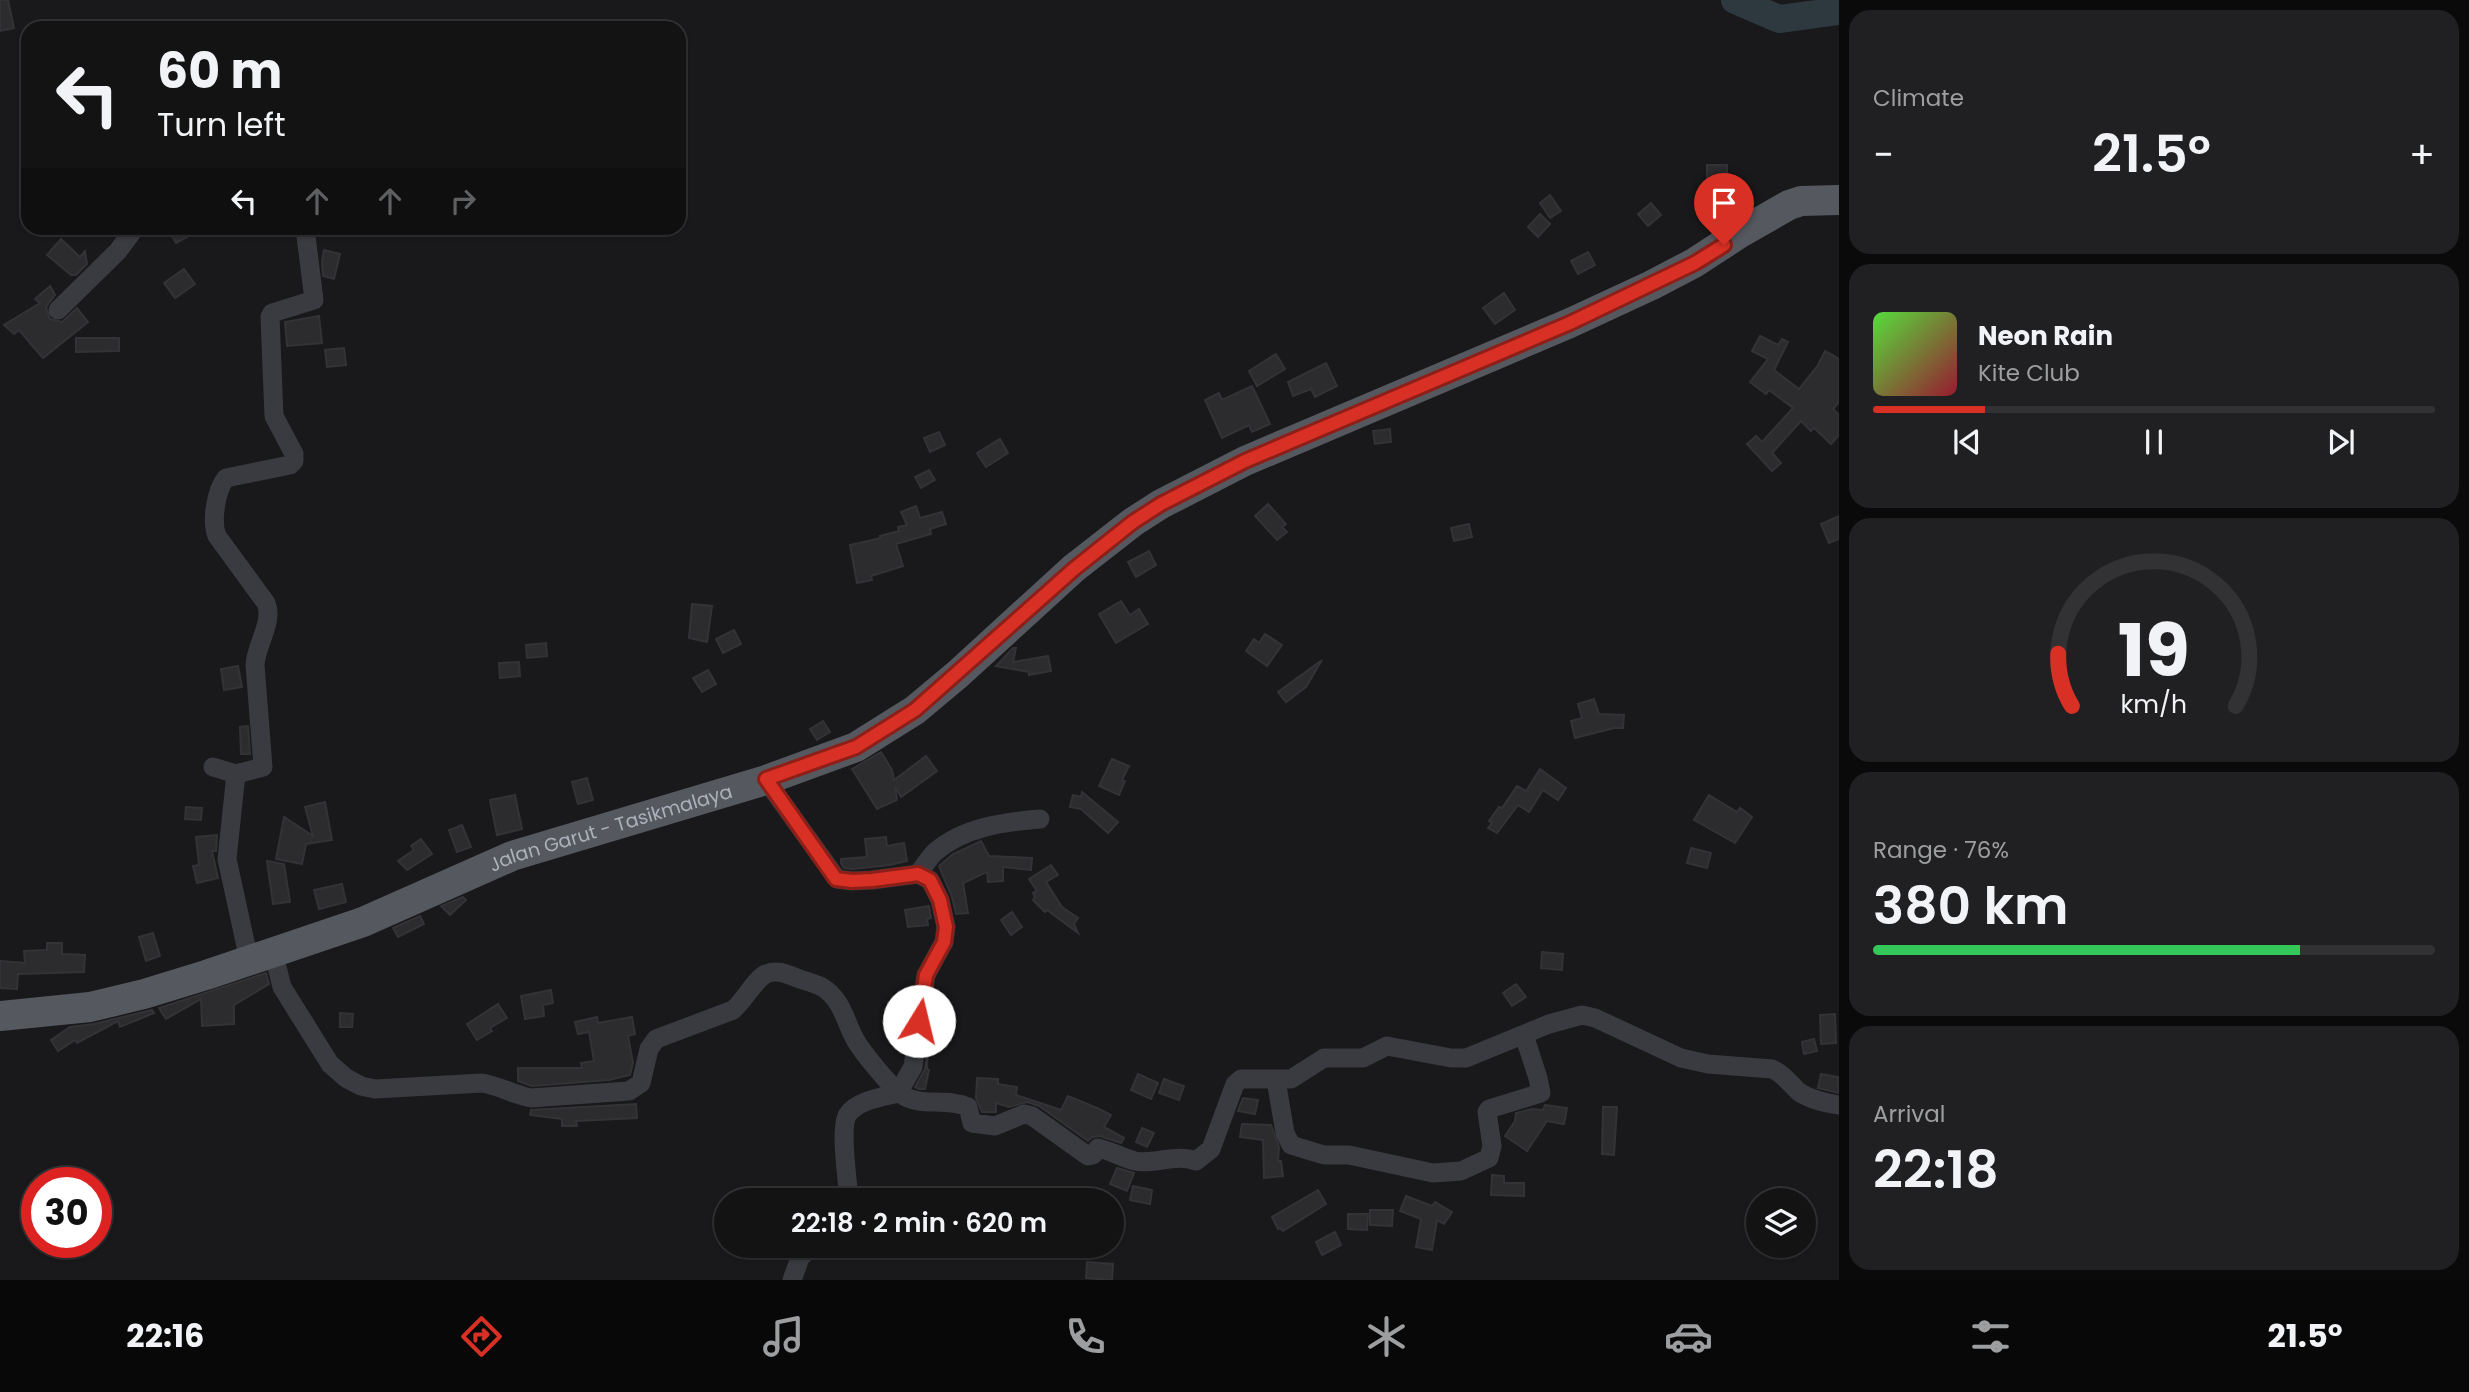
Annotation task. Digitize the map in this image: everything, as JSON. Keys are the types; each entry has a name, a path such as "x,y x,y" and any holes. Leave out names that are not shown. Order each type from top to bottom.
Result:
{"main road":[{"name":"Jalan Garut - Tasikmalaya","path":"0,1016 60,1012 121,1000 363,922 512,856 766,779 845,752 906,717 958,674 1074,569 1133,522 1173,497 1245,461 1558,328 1640,290 1695,263 1789,205 1801,201 1839,200"}],"street":[{"path":"58,310 118,251 130,235"},
{"path":"212,767 236,774 263,768 255,665 256,651 269,611 217,536 214,523 220,487 226,478 288,465 294,461 294,454 274,416 270,317 272,313 315,299 306,235"},
{"path":"236,774 228,859 260,956 277,967 282,987 330,1064 346,1078 361,1086 375,1089 482,1083 496,1085 516,1095 531,1098 629,1091 641,1083 649,1049 656,1039 733,1010 744,1001 764,974 775,972 823,988 836,999 846,1014 857,1044 898,1093 911,1101 960,1103 968,1107 972,1123 995,1126 1024,1114 1032,1116 1088,1156 1093,1155 1097,1148 1102,1148 1137,1161 1182,1157 1196,1161 1211,1149 1236,1082 1244,1079 1295,1078 1324,1058 1363,1058 1385,1046 1459,1059 1473,1056 1542,1026 1586,1015 1681,1058 1708,1064 1772,1069 1800,1092 1814,1099 1839,1105"},
{"path":"766,779 836,879 862,880 918,874 930,880 936,890 946,927 944,942 926,975 913,1067 898,1093 869,1100 849,1113 844,1127 848,1188"},
{"path":"918,874 933,853 965,835 988,826 1040,819"},
{"path":"1276,1080 1284,1133 1290,1144 1324,1155 1349,1155 1433,1173 1450,1173 1489,1158 1492,1146 1487,1112 1489,1110 1541,1093 1524,1035"},
{"path":"792,1280 800,1258"}],"building":[{"path":"0,0 8,0 14,28 0,31"},
{"path":"1707,165 1727,165 1727,182 1707,182"},
{"path":"1550,195 1561,211 1550,218 1540,203"},
{"path":"1651,203 1661,215 1648,226 1638,214"},
{"path":"1540,214 1550,224 1538,237 1528,227"},
{"path":"171,235 191,235 176,243"},
{"path":"61,239 80,257 85,251 87,264 76,275 71,275 47,255"},
{"path":"324,250 340,254 334,279 323,276"},
{"path":"1588,252 1595,265 1578,274 1571,261"},
{"path":"184,269 195,284 175,298 164,283"},
{"path":"50,286 55,295 46,307 50,319 62,322 77,308 88,322 43,358 19,330 14,334 4,325 40,303 35,299"},
{"path":"1504,293 1515,310 1495,324 1483,308"},
{"path":"319,316 322,343 287,346 285,322"},
{"path":"1760,336 1778,345 1782,339 1788,342 1774,370 1799,389 1818,365 1825,351 1839,359 1839,402 1833,409 1839,415 1839,435 1831,444 1814,428 1811,431 1801,421 1772,453 1781,463 1772,471 1747,444 1756,436 1762,442 1793,408 1769,390 1766,394 1750,382 1768,359 1752,351"},
{"path":"76,338 119,338 119,351 76,352"},
{"path":"344,348 346,365 327,367 325,350"},
{"path":"1276,354 1285,369 1257,386 1249,371"},
{"path":"1326,363 1337,386 1315,397 1311,389 1293,396 1288,382"},
{"path":"1252,386 1270,424 1252,432 1249,425 1222,438 1205,400 1219,393 1222,400"},
{"path":"1390,429 1391,442 1375,444 1373,431"},
{"path":"939,432 945,445 930,452 924,438"},
{"path":"1000,439 1008,453 986,467 977,453"},
{"path":"929,470 935,480 921,488 915,477"},
{"path":"1268,504 1286,524 1282,527 1287,532 1277,540 1255,516"},
{"path":"916,506 920,518 942,512 946,524 930,529 931,534 896,544 903,566 871,576 872,580 857,583 850,545 899,531 898,527 907,525 901,512"},
{"path":"1839,516 1839,539 1829,543 1821,524"},
{"path":"1469,524 1472,537 1454,541 1451,528"},
{"path":"1149,551 1156,565 1136,577 1128,562"},
{"path":"1121,601 1130,615 1139,609 1148,624 1116,643 1099,614"},
{"path":"692,604 712,606 707,642 689,638"},
{"path":"734,630 741,644 723,653 716,639"},
{"path":"1265,634 1282,645 1267,666 1246,651 1254,639 1259,643"},
{"path":"546,643 547,656 527,658 526,645"},
{"path":"1016,648 1013,662 1048,656 1051,671 1029,675 1029,672 996,666"},
{"path":"1322,660 1306,687 1286,702 1278,692"},
{"path":"519,662 520,676 500,678 499,663"},
{"path":"238,666 242,687 224,690 221,669"},
{"path":"708,670 716,684 702,692 693,678"},
{"path":"1594,699 1599,714 1624,715 1623,728 1575,738 1571,721 1582,718 1578,704"},
{"path":"823,721 830,732 817,740 810,729"},
{"path":"248,726 250,754 241,754 240,727"},
{"path":"881,752 892,770 894,780 926,756 937,771 901,797 895,787 897,800 877,809 852,769"},
{"path":"1112,759 1129,766 1119,795 1099,786"},
{"path":"1540,769 1566,788 1558,800 1543,790 1529,812 1518,805 1497,833 1488,828 1492,823 1489,821 1517,786 1526,791"},
{"path":"587,778 593,800 578,804 572,782"},
{"path":"1082,792 1118,822 1108,833 1081,809 1070,807 1073,795 1081,797"},
{"path":"515,795 522,829 497,835 490,800"},
{"path":"1709,795 1737,812 1740,808 1752,817 1735,843 1694,820"},
{"path":"325,802 332,840 306,844 302,864 276,859 284,817 313,836 305,807"},
{"path":"186,807 202,808 201,820 185,819"},
{"path":"462,825 471,847 457,852 449,830"},
{"path":"217,835 216,851 212,851 218,878 197,883 193,866 199,865 196,837"},
{"path":"886,837 887,846 904,843 907,861 844,868 841,859 867,857 865,839"},
{"path":"421,839 432,854 407,870 398,861 414,850 411,846"},
{"path":"981,841 989,856 1032,858 1031,870 1003,867 1003,881 988,882 987,872 963,883 968,913 956,914 939,866 953,854"},
{"path":"1691,848 1711,853 1707,868 1687,863"},
{"path":"267,861 284,864 290,902 273,904"},
{"path":"1051,865 1058,875 1046,882 1062,907 1078,918 1074,924 1078,933 1047,910 1045,912 1033,900 1033,893 1037,891 1029,879"},
{"path":"342,884 346,902 319,909 314,890"},
{"path":"463,897 466,900 450,915 441,906"},
{"path":"929,906 931,918 927,919 928,925 908,927 905,910"},
{"path":"1012,912 1022,927 1011,935 1001,920"},
{"path":"420,916 424,924 398,937 393,928"},
{"path":"153,933 160,956 146,961 139,937"},
{"path":"47,943 62,943 62,954 85,955 84,972 18,974 17,989 0,988 0,961 25,963 24,951 47,950"},
{"path":"1542,952 1563,954 1562,970 1541,968"},
{"path":"266,973 269,984 234,1005 234,1024 202,1026 201,999 166,1019 159,1008"},
{"path":"1516,984 1526,997 1512,1006 1503,993"},
{"path":"551,990 553,1003 543,1005 544,1016 525,1019 521,996"},
{"path":"498,1004 507,1018 477,1040 467,1024"},
{"path":"152,1010 154,1013 120,1027 118,1021 77,1043 75,1040 58,1051 51,1040 70,1027"},
{"path":"340,1013 353,1014 352,1027 340,1027"},
{"path":"1835,1014 1836,1043 1821,1044 1820,1015"},
{"path":"597,1017 598,1023 632,1017 635,1034 628,1036 633,1063 630,1075 609,1080 532,1086 518,1081 518,1068 582,1068 581,1063 594,1061 589,1032 578,1034 575,1022"},
{"path":"1814,1039 1817,1051 1804,1054 1802,1042"},
{"path":"928,1045 929,1070 925,1089 919,1089 915,1087 925,1069"},
{"path":"1138,1074 1158,1083 1151,1099 1131,1090"},
{"path":"1821,1074 1838,1077 1839,1093 1818,1088"},
{"path":"977,1078 998,1079 998,1084 1017,1087 1016,1095 1061,1110 1068,1096 1111,1115 1104,1127 1124,1138 1121,1143 1100,1136 1092,1137 1088,1141 1039,1106 1027,1102 1009,1107 996,1103 996,1112 982,1112 976,1098"},
{"path":"1164,1079 1184,1086 1179,1100 1159,1093"},
{"path":"1243,1098 1258,1100 1255,1114 1238,1111"},
{"path":"636,1104 637,1118 576,1121 577,1126 562,1126 562,1119 530,1115 531,1110"},
{"path":"1545,1105 1567,1108 1564,1124 1547,1121 1527,1151 1505,1136 1515,1121 1516,1113 1532,1109 1543,1110"},
{"path":"1603,1107 1617,1107 1614,1155 1602,1154"},
{"path":"1242,1124 1271,1125 1279,1147 1278,1161 1281,1161 1283,1176 1264,1178 1263,1140 1240,1137"},
{"path":"1142,1128 1154,1133 1147,1147 1136,1142"},
{"path":"1117,1168 1134,1173 1127,1191 1110,1184"},
{"path":"1492,1175 1504,1176 1504,1183 1524,1183 1524,1196 1491,1195"},
{"path":"1133,1186 1152,1190 1150,1204 1130,1200"},
{"path":"1318,1190 1326,1204 1283,1231 1278,1229 1272,1217"},
{"path":"1406,1196 1432,1206 1435,1202 1452,1212 1444,1224 1437,1220 1432,1250 1416,1247 1421,1219 1400,1211"},
{"path":"1370,1210 1393,1210 1392,1226 1370,1225"},
{"path":"1348,1214 1368,1214 1367,1230 1348,1229"},
{"path":"1335,1232 1341,1245 1322,1255 1316,1242"},
{"path":"1087,1262 1113,1264 1112,1280 1086,1278"}],"waterway":[{"path":"1735,0 1779,19 1839,11"}],"route":[{"path":"919,1021 926,975 944,942 946,927 940,900 930,880 918,874 872,880 836,879 766,779 834,757 882,733 937,693 1074,569 1133,522 1161,504 1245,461 1570,323 1652,285 1724,245"}]}
